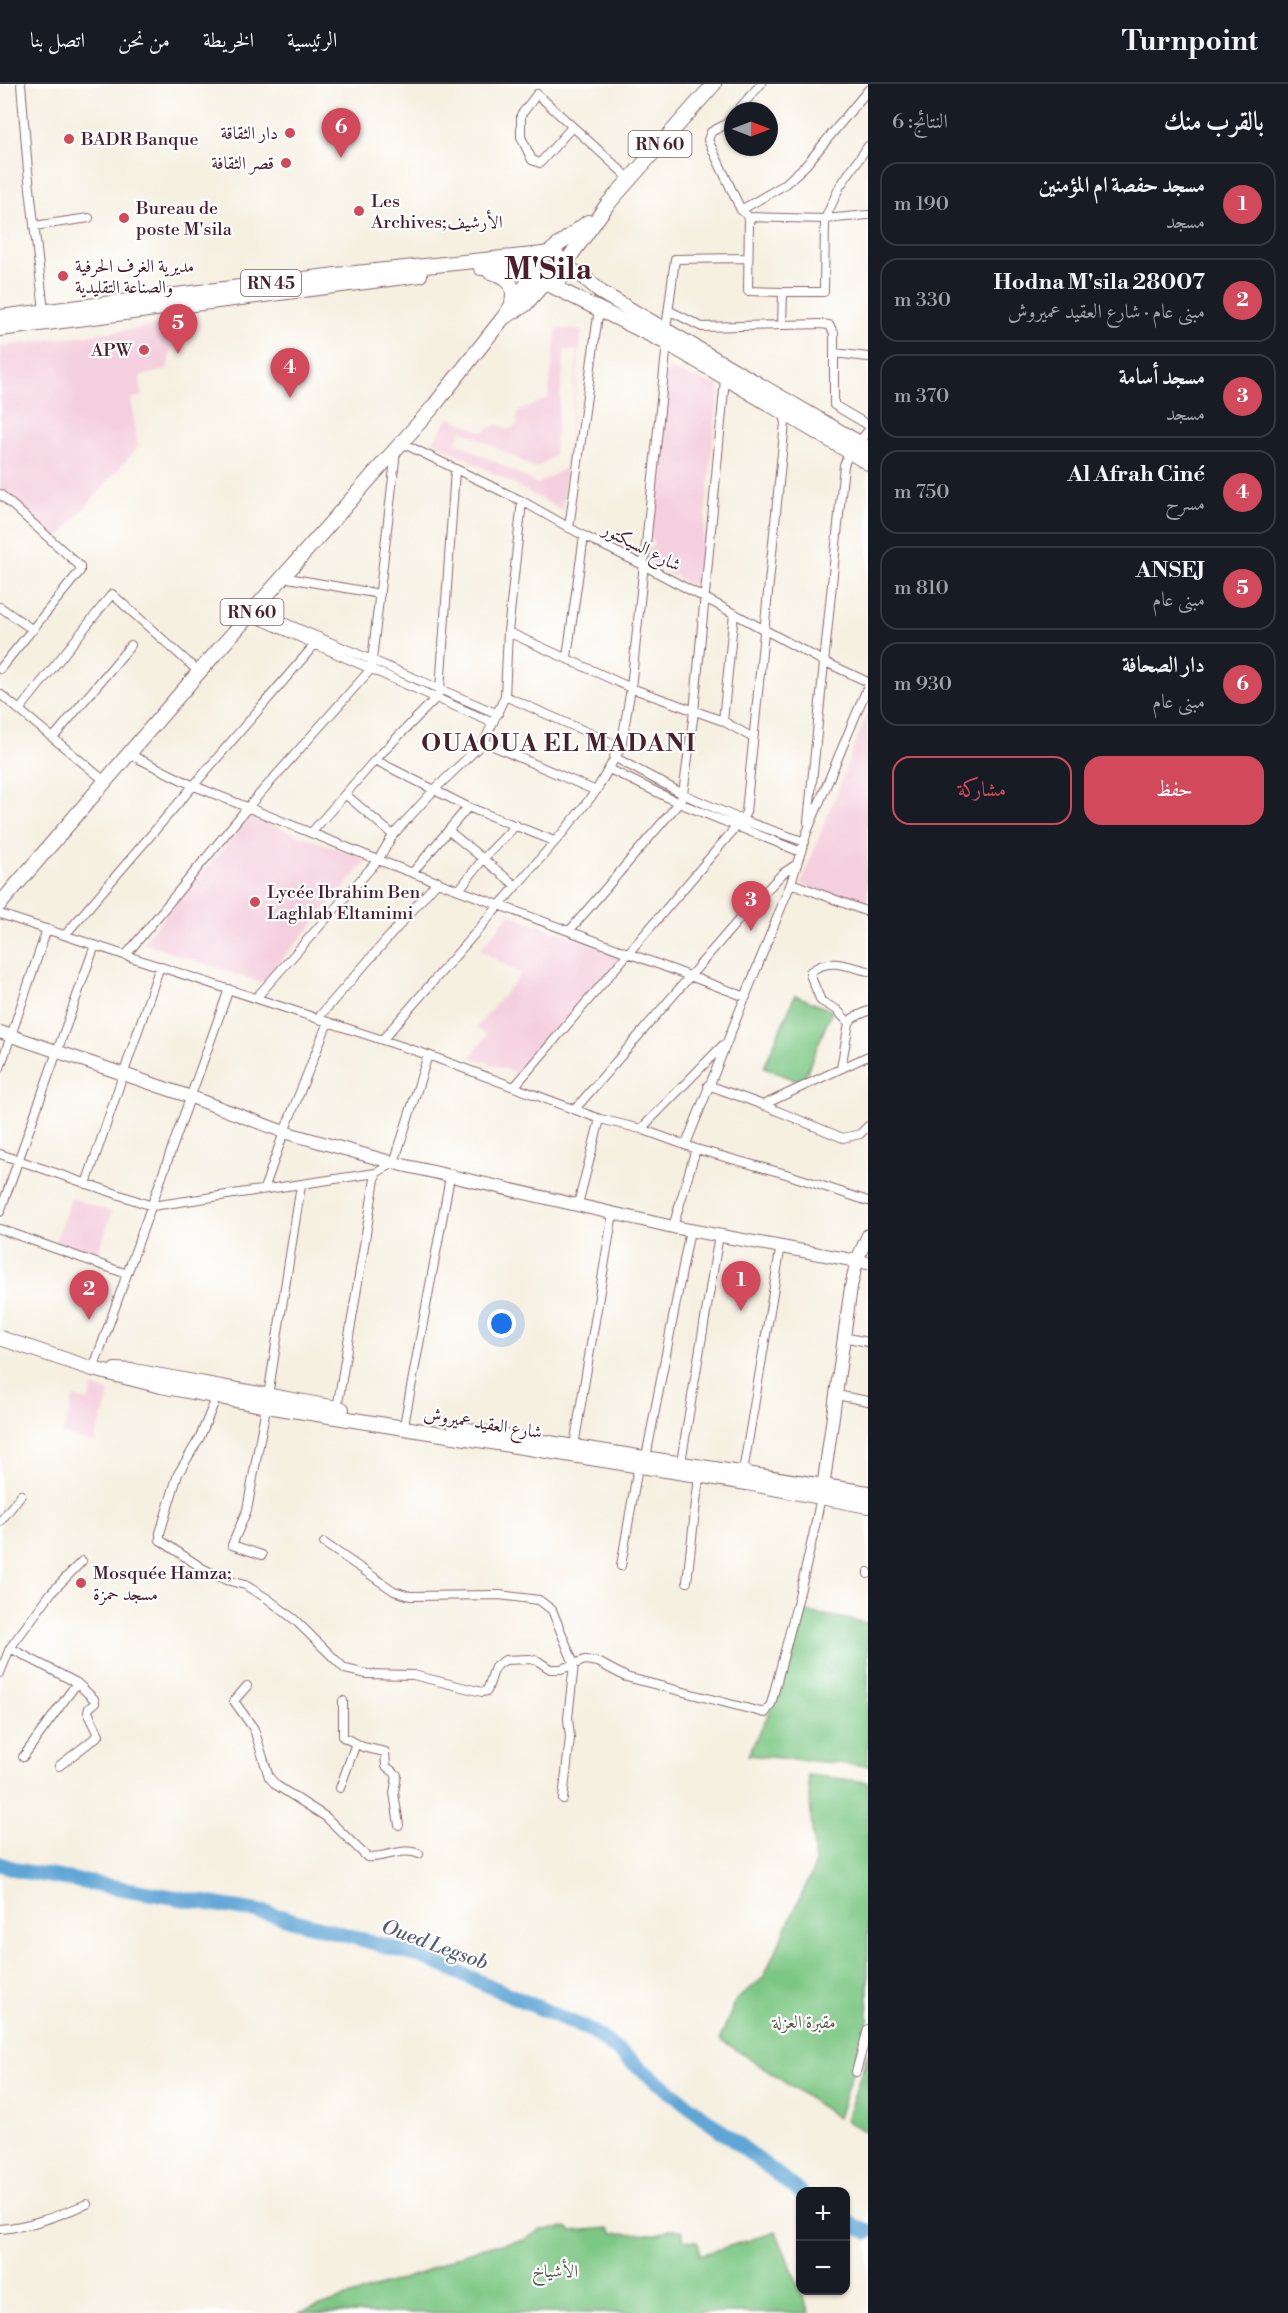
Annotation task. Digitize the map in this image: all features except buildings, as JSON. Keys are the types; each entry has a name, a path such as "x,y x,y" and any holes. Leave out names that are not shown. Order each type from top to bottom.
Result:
{"main road":[{"name":"RN 60","path":"563,264 607,205 714,84"},
{"name":"RN 60","path":"545,254 607,205"},
{"path":"505,257 550,245 569,237"},
{"path":"584,238 578,263 584,277"},
{"path":"545,254 558,258 563,264 561,278 540,279 533,264 545,254"},
{"name":"RN 45","path":"0,329 94,311 505,257 545,254"},
{"name":"RN 45","path":"563,264 725,379 786,413 858,448"},
{"name":"RN 45","path":"0,317 44,311 94,311 471,268 504,267 540,279 666,336 858,448 868,463"},
{"path":"471,268 506,277 514,289 519,304 549,296 572,295"},
{"name":"RN 60","path":"0,904 199,672 433,407 503,318 519,304 540,279"},
{"name":"شارع العقيد عميروش","path":"0,1338 93,1369 161,1386 217,1396 337,1409 574,1446 699,1476 823,1491 868,1493"},
{"name":"شارع العقيد عميروش","path":"93,1369 134,1371 268,1401 642,1462 681,1462 743,1472 823,1491 868,1506"}],"street":[{"path":"21,84 44,311"},
{"path":"745,102 760,84"},
{"path":"741,210 783,185 800,171 868,90"},
{"path":"572,128 540,163 532,160 521,137 521,115 537,94 630,179"},
{"path":"724,125 711,132 708,140 741,210 749,217 825,219 868,215"},
{"path":"749,217 748,291 824,292 825,219 840,186 868,146"},
{"path":"34,226 89,218"},
{"path":"383,1039 596,791 621,747 631,688 675,259 748,258"},
{"path":"782,325 783,292"},
{"path":"569,528 600,308"},
{"path":"670,311 702,327 821,324 830,326 834,333 834,405 868,425"},
{"path":"834,353 868,357"},
{"path":"570,930 679,803 683,794 694,712 725,379"},
{"path":"515,1086 742,820 746,812 786,413"},
{"path":"686,1144 791,883 805,842 844,465 858,448 868,430"},
{"path":"126,955 248,807 372,665 398,445"},
{"name":"شارع السيكتور","path":"398,445 522,501 584,536 644,565 868,684"},
{"path":"311,833 375,760 438,694 454,470"},
{"path":"0,494 80,566 80,571 0,669"},
{"path":"256,998 378,860 393,835 434,790 484,742 505,696 508,632 522,501"},
{"path":"567,657 584,536"},
{"path":"282,577 380,594"},
{"path":"20,710 112,594 199,672"},
{"path":"0,608 33,630"},
{"path":"252,612 438,694 493,723"},
{"path":"723,721 734,613"},
{"path":"508,632 631,688 723,721 753,738"},
{"path":"65,935 318,640"},
{"path":"53,738 131,645"},
{"path":"807,832 868,684"},
{"path":"0,694 106,782"},
{"path":"438,694 498,714"},
{"path":"505,696 621,747"},
{"path":"484,742 596,791"},
{"path":"129,754 192,785 378,860 746,997"},
{"path":"614,757 683,794 742,820 805,842"},
{"path":"375,760 468,807 554,842"},
{"path":"609,769 679,803 801,852"},
{"path":"345,794 393,835"},
{"path":"413,872 468,807"},
{"path":"459,890 516,825"},
{"path":"449,831 515,885"},
{"path":"576,1108 742,916 782,874 797,864"},
{"path":"318,1018 438,881"},
{"path":"791,883 868,912"},
{"path":"0,914 383,1039 576,1108 600,1119 641,1129 696,1149 786,1174 868,1201"},
{"path":"0,1068 5,1034 47,929"},
{"path":"0,1212 95,945"},
{"path":"849,1023 837,1010 821,1001 810,972 829,962 868,971"},
{"path":"86,1184 160,966"},
{"path":"93,1369 229,989"},
{"path":"841,1068 849,1023 853,1018 868,1011"},
{"path":"264,1189 328,1022"},
{"path":"5,1034 191,1097 284,1132 394,1164 673,1227 781,1245 863,1262"},
{"path":"641,1129 728,1040"},
{"path":"0,1154 152,1206 376,1173 394,1164 428,1055"},
{"path":"763,1105 868,1056"},
{"path":"708,1085 843,1138 860,1134 868,1126"},
{"path":"578,1204 600,1119"},
{"path":"673,1227 696,1149"},
{"path":"337,1409 376,1173"},
{"path":"405,1420 450,1177"},
{"path":"262,1555 232,1545 247,1510 268,1401 302,1185"},
{"path":"574,1446 613,1213"},
{"path":"0,1229 128,1274"},
{"path":"621,1566 690,1230"},
{"path":"681,1462 719,1235"},
{"path":"217,1396 200,1437 176,1480 159,1538 202,1568 226,1580 245,1585 268,1599 295,1620 345,1669 367,1674 413,1675 482,1692 488,1689 495,1667 505,1660 531,1659 550,1669 561,1670 585,1660 598,1662 626,1677 765,1713 771,1704 811,1552 823,1491 843,1337 868,1235"},
{"path":"743,1472 781,1245"},
{"path":"843,1337 868,1341"},
{"path":"836,1395 868,1401"},
{"path":"687,1582 699,1476"},
{"path":"0,1522 21,1495"},
{"path":"324,1543 394,1592 410,1596 483,1594 539,1600 552,1610 574,1664 568,1718 570,1738 563,1799"},
{"path":"0,1673 10,1648 51,1593 82,1561"},
{"path":"10,1648 76,1683 95,1701 88,1712 99,1734 59,1766"},
{"path":"23,1757 76,1683"},
{"path":"246,1686 234,1701 254,1729 266,1772 276,1785 326,1816 367,1857 384,1857 410,1850 419,1854"},
{"path":"343,1701 343,1737 386,1754 386,1766 396,1773 394,1793 399,1825"},
{"path":"340,1788 356,1743"},
{"path":"856,2072 868,2029"},
{"path":"0,2229 15,2228 56,2217 87,2204"}],"shaded area":[{"path":"200,321 171,350 167,370 140,376 142,397 131,398 138,447 56,541 38,526 38,521 31,515 27,516 0,492 0,346"},
{"path":"557,328 582,331 562,510 433,441 449,417 483,432 498,424 508,430 517,425 518,412 548,398","holes":["565,350 578,351 565,468 538,484 456,442 462,430 535,468 554,456"]},
{"path":"667,369 719,386 698,589 648,561 649,550 654,543 650,538"},
{"path":"868,711 868,898 864,908 801,884"},
{"name":"Lycée Ibrahim Ben Laghlab Eltamimi","path":"250,817 368,860 262,983 142,943"},
{"path":"509,914 624,956 520,1074 470,1057 487,1035 476,1028 521,974 480,950"},
{"path":"71,1198 112,1212 96,1259 54,1245"},
{"path":"93,1387 110,1392 94,1443 63,1434 74,1397 88,1401"}],"green space":[{"path":"795,995 832,1011 802,1083 764,1067"},
{"path":"807,1612 868,1623 868,1766 748,1755 778,1695"},
{"name":"مقبرة العزلة","path":"808,1775 868,1782 868,2020 838,2118 720,2039 736,2000 763,1978 815,1866"},
{"name":"مقبرة العزلة","path":"868,2051 868,2134 846,2121"},
{"name":"الأشياخ","path":"569,2228 571,2231 609,2228 613,2233 657,2234 669,2230 682,2230 684,2240 698,2241 700,2255 776,2232 796,2280 796,2295 802,2295 810,2313 298,2313 421,2273 458,2256 485,2247 524,2240 541,2230"}],"waterway":[{"name":"Oued Legsob","path":"0,1864 21,1871 271,1914 421,1956 592,2031 796,2189"},
{"name":"Oued Legsob","path":"850,2223 868,2232"}],"place":[{"name":"دار الثقاقة","path":"290,133"},
{"name":"BADR Banque","path":"69,139"},
{"name":"دار الصحافة","path":"341,158"},
{"name":"قصر الثقافة","path":"286,163"},
{"name":"Les Archives;الأرشيف","path":"359,211"},
{"name":"Bureau de poste M'sila","path":"124,218"},
{"name":"مديرية الغرف الحرفية والصناعة التقليدية","path":"63,276"},
{"name":"APW","path":"144,350"},
{"name":"ANSEJ","path":"178,354"},
{"name":"Al Afrah Ciné","path":"290,398"},
{"name":"Lycée Ibrahim Ben Laghlab Eltamimi","path":"255,902"},
{"name":"مسجد أسامة","path":"751,931"},
{"name":"مسجد حفصة ام المؤمنين","path":"741,1311"},
{"name":"Hodna M'sila 28007","path":"89,1320"},
{"name":"Mosquée Hamza; مسجد حمزة","path":"81,1583"}],"district":[{"name":"M'Sila","path":"548,269"},
{"name":"OUAOUA EL MADANI","path":"559,743"}]}
